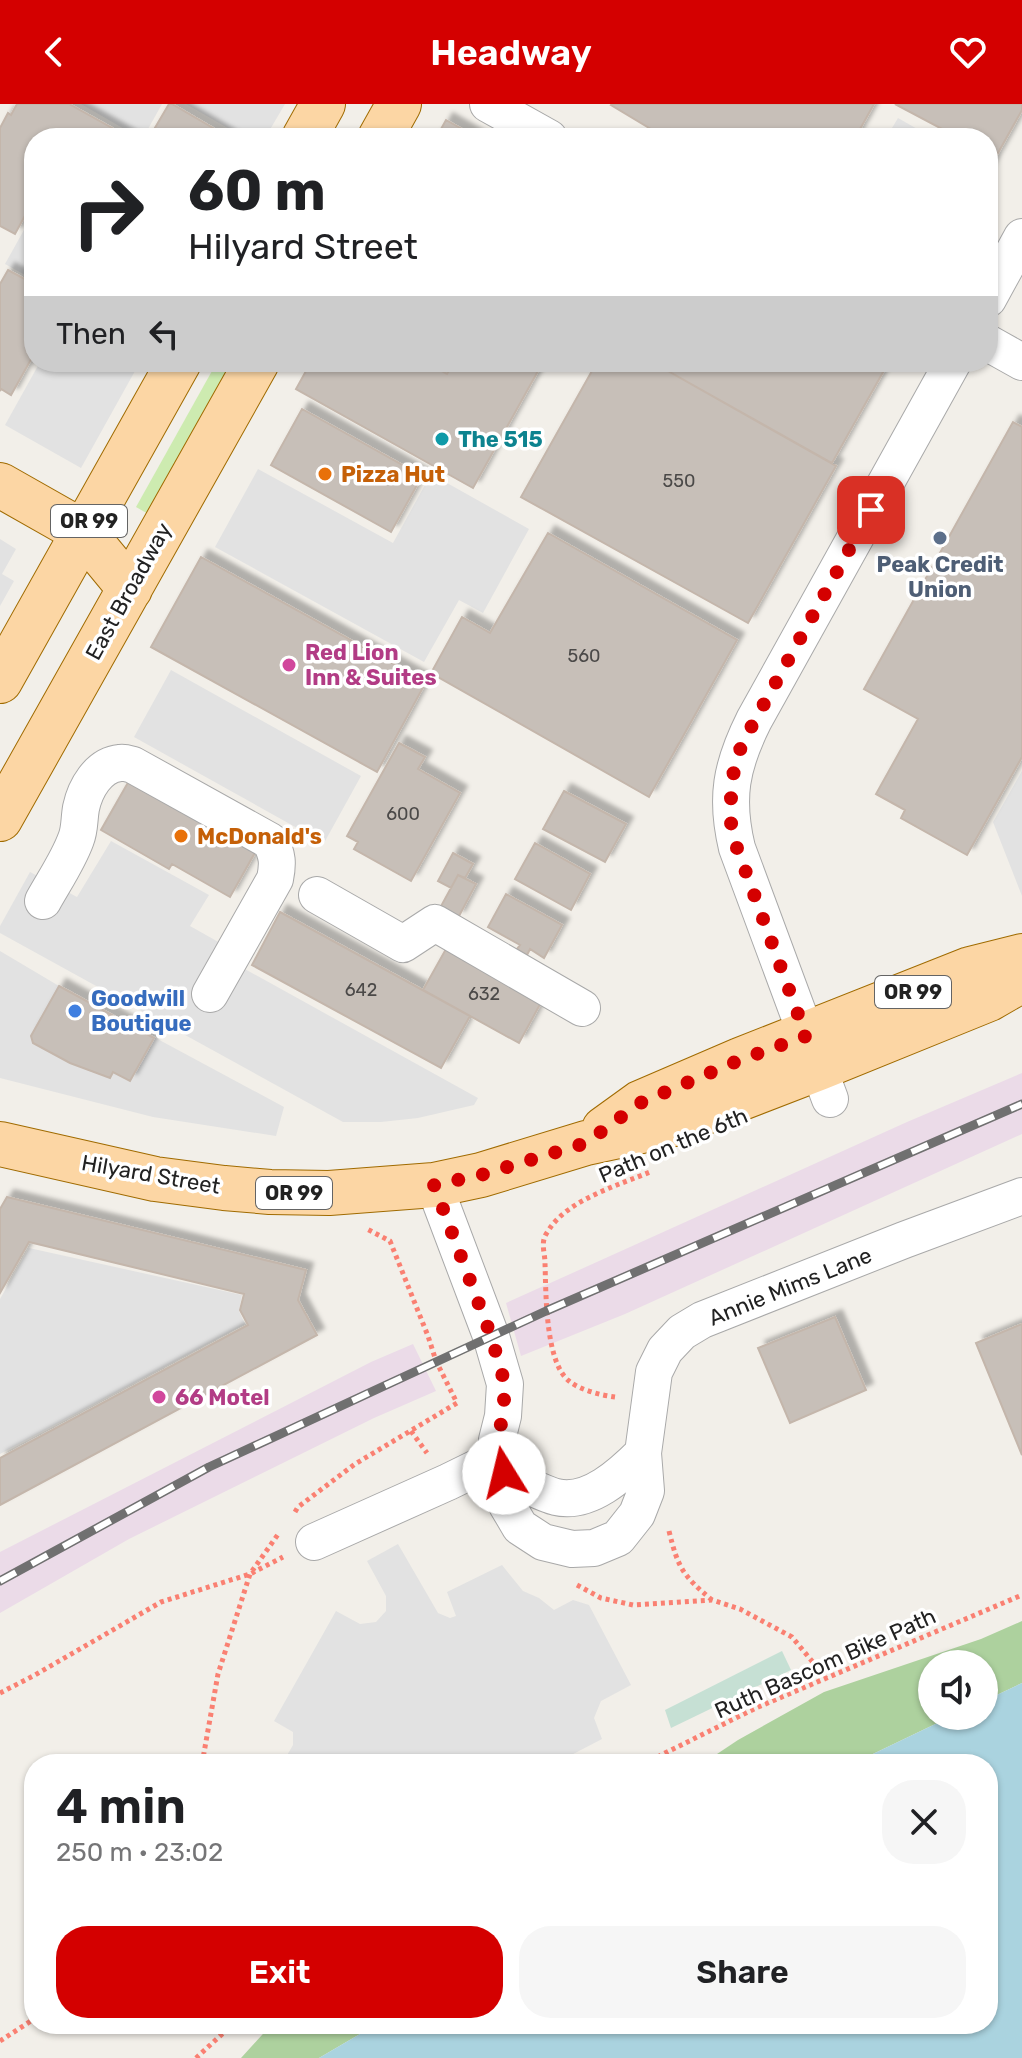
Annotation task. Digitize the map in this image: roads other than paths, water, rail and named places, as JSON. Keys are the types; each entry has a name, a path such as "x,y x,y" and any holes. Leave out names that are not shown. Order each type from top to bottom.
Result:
{"main road":[{"path":"310,128 323,104"},
{"path":"386,128 399,104"},
{"name":"OR 99","path":"0,681 173,372"},
{"name":"East Broadway","path":"0,819 251,372"},
{"path":"0,485 83,532 130,589"},
{"name":"OR 99","path":"818,1068 970,969 1022,956"},
{"name":"OR 99","path":"818,1068 989,999 1022,980"},
{"name":"Hilyard Street","path":"0,1144 155,1179 224,1188 329,1193 434,1185 481,1175 586,1143 640,1103 740,1060 818,1068"}],"street":[{"path":"998,281 1022,237"},
{"path":"998,349 1022,362"},
{"path":"818,1068 737,848 731,823 735,763 754,720 947,372"},
{"path":"43,901 75,842 80,811 93,779 105,768 120,763 133,765 270,841 277,853 275,879 210,994"},
{"path":"317,895 403,944 435,923 582,1008"},
{"name":"Annie Mims Lane","path":"434,1185 491,1336 505,1384 503,1416 497,1440 507,1505 520,1527 543,1542 572,1549 594,1548 618,1538 637,1514 646,1491 643,1453 654,1372 665,1350 682,1332 717,1314 1022,1196"},
{"path":"295,1529 501,1466 559,1498 586,1495 620,1476 643,1453"}],"water":[{"path":"1022,1683 1022,2058 319,2058 360,2034 998,2034 998,1754 873,1754 923,1730 998,1730 998,1694"}],"railway":[{"path":"0,1581 209,1467 546,1311 1022,1104"}],"place":[{"name":"The 515","path":"442,439"},
{"name":"Pizza Hut","path":"325,474"},
{"name":"Peak Credit Union","path":"940,538"},
{"name":"Red Lion Inn & Suites","path":"289,665"},
{"name":"McDonald's","path":"181,836"},
{"name":"Goodwill Boutique","path":"75,1011"},
{"name":"66 Motel","path":"159,1397"}]}
